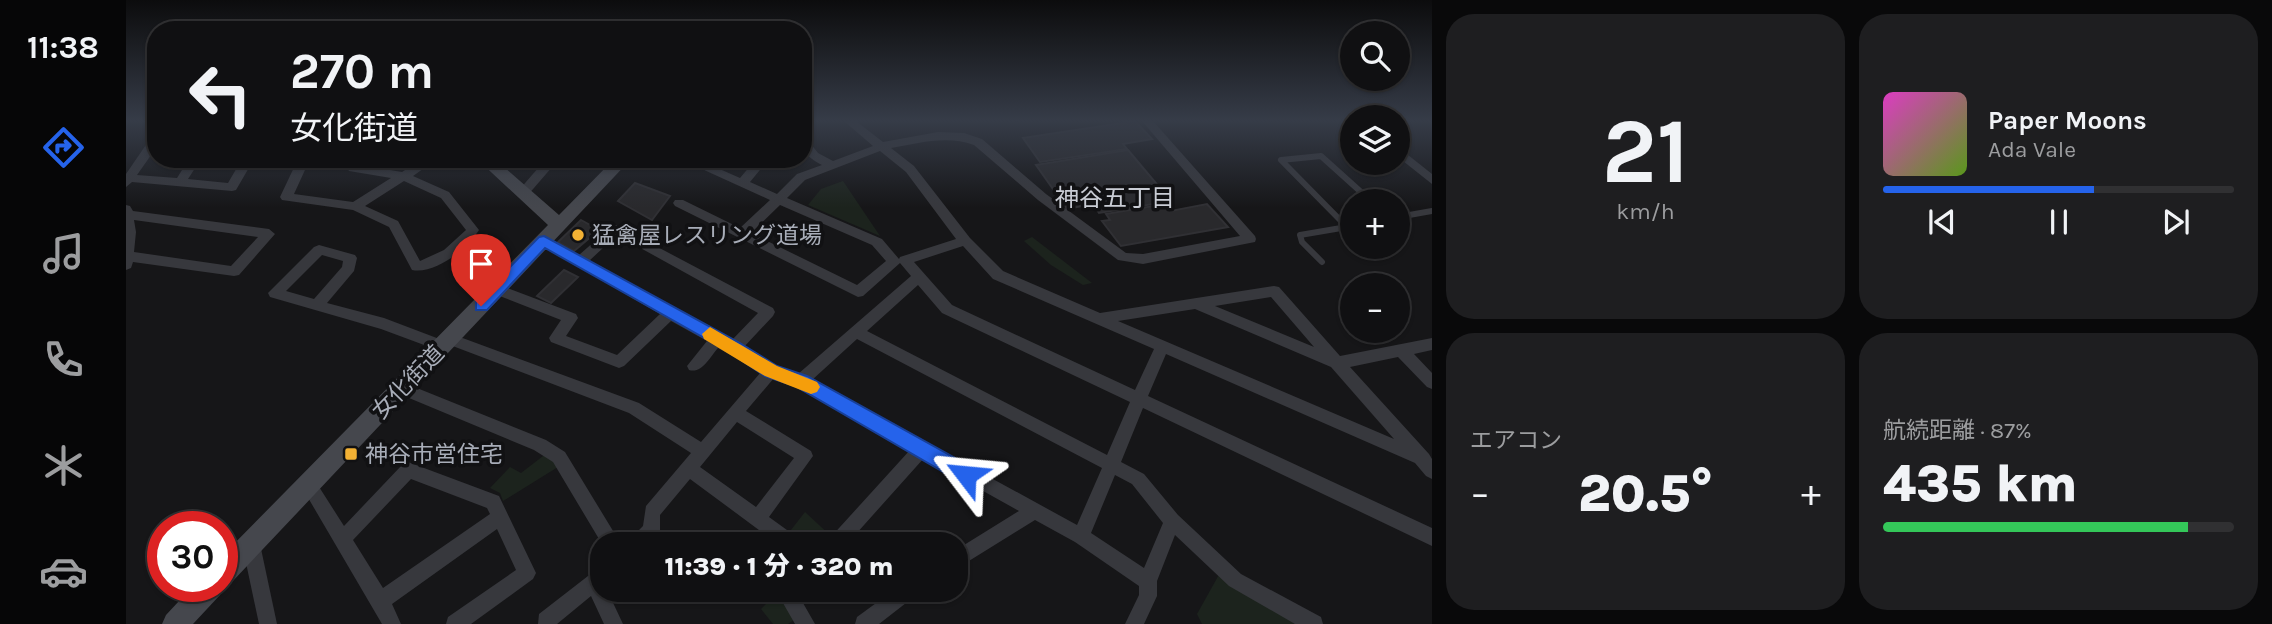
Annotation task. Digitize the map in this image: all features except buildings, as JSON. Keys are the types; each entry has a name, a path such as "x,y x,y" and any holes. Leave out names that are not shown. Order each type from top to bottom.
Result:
{"street":[{"path":"743,233 801,177 872,150"},
{"path":"888,150 910,169 965,241 998,275 1101,318 1427,465"},
{"path":"987,150 1042,197 1123,257 1143,259 1251,239 1173,150"},
{"path":"127,179 147,151"},
{"path":"812,153 832,165"},
{"path":"1410,161 1432,180"},
{"path":"181,181 189,168"},
{"path":"127,179 181,181 232,187 243,168"},
{"path":"300,168 286,197 355,206 394,224 417,267 436,262 467,240 473,230 445,195 403,176 353,168"},
{"path":"355,206 416,168"},
{"path":"495,168 559,225"},
{"path":"523,193 545,168"},
{"name":"女化街道","path":"238,557 614,168"},
{"path":"679,203 858,292 894,262 877,242 708,168"},
{"path":"743,182 755,168"},
{"path":"127,212 269,234 234,271 127,260 127,212"},
{"path":"580,261 616,229 768,312 734,347"},
{"path":"544,241 734,347 771,371 800,381 1033,512 1081,536 1147,581"},
{"path":"965,241 905,260 947,309 1432,537"},
{"path":"318,304 349,268 350,258 319,250 275,293 446,343 634,408 703,452"},
{"path":"800,381 918,277"},
{"path":"497,289 571,318 556,338 619,362 671,312"},
{"path":"1101,318 1274,291 1427,465"},
{"path":"1195,303 1338,363 1432,344"},
{"path":"856,332 1113,463 1138,479 1172,521 1235,580 1314,624"},
{"path":"694,366 718,338"},
{"path":"1081,536 1162,346"},
{"path":"1401,350 1432,383"},
{"path":"649,532 652,512 771,371"},
{"path":"402,388 540,445 559,457 605,532"},
{"path":"736,413 805,456 757,519"},
{"path":"847,532 921,450"},
{"path":"689,469 775,532"},
{"path":"341,541 408,470 493,502 527,573 455,624"},
{"path":"309,484 341,541 381,601 392,624"},
{"path":"968,553 1033,512"},
{"path":"381,601 500,517"},
{"path":"1134,624 1148,596 1147,581 1172,521"},
{"path":"251,544 268,624"},
{"path":"548,624 546,621 590,585"},
{"path":"175,624 196,602"},
{"path":"606,602 614,624"},
{"path":"793,602 806,624"},
{"path":"864,624 893,602"}],"lane":[{"path":"1340,216 1281,160 1321,156 1358,189"},
{"path":"1410,216 1432,211"},
{"path":"1322,262 1302,242 1300,235 1340,228"}],"shaded area":[{"path":"843,181 880,236 808,205 821,189"},
{"path":"1032,237 1092,283 1083,285 1051,265 1024,241"},
{"path":"547,453 558,467 503,501 500,493 490,488 510,467 521,473"},
{"path":"805,512 827,532 794,532 791,530"},
{"path":"1221,571 1302,624 1202,624 1197,614"},
{"path":"768,602 790,602 794,620 788,624 773,624 761,609"}],"slow traffic":[{"path":"710,334 771,371 811,387"}],"place":[{"name":"猛禽屋レスリング道場","path":"578,235"},
{"name":"神谷市営住宅","path":"351,454"}],"district":[{"name":"神谷五丁目","path":"1115,198"}],"route":[{"path":"481,306 544,241 734,347 771,371 800,381 966,475"}]}
